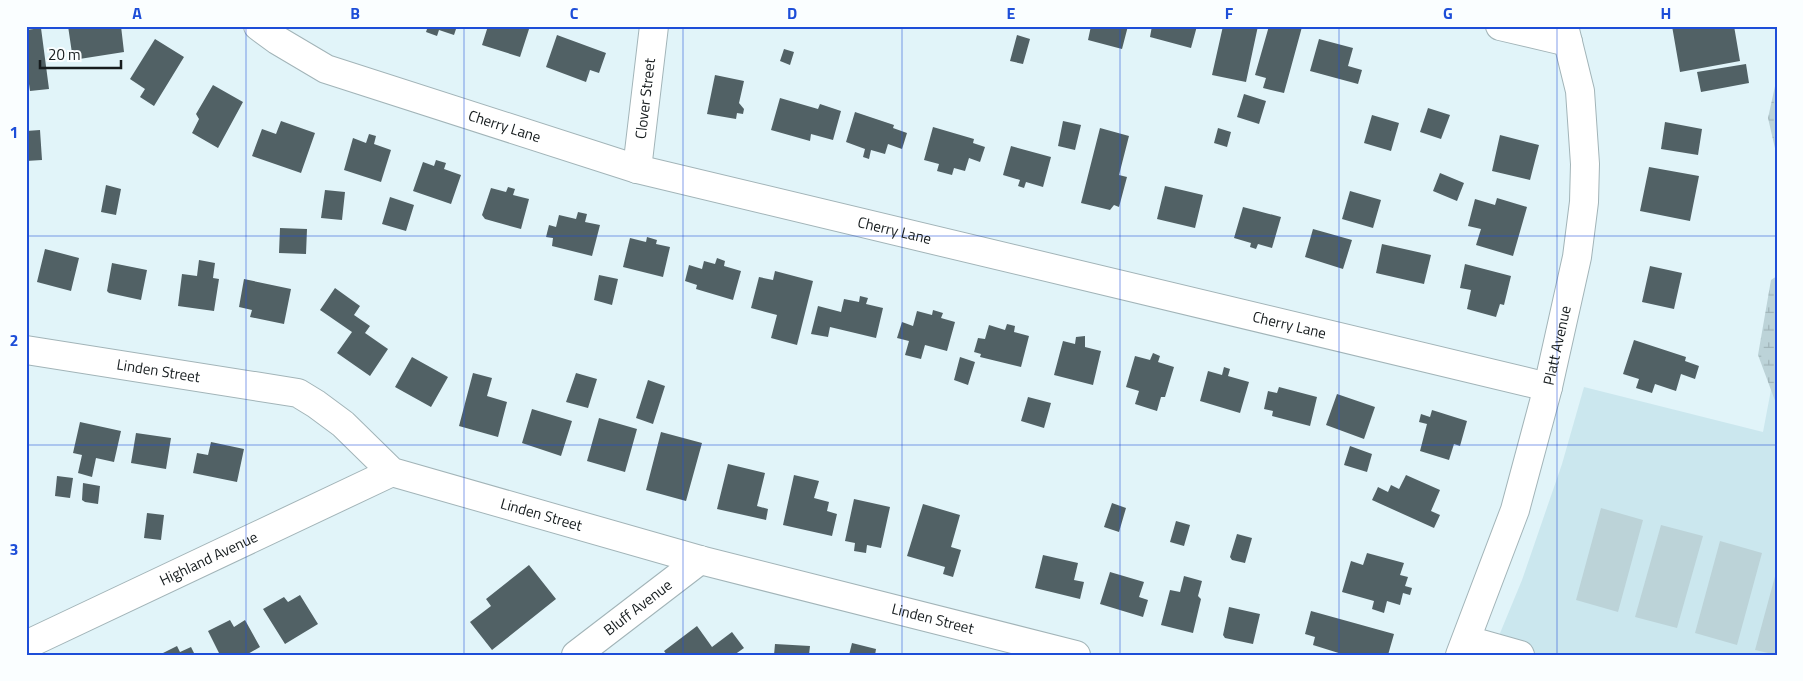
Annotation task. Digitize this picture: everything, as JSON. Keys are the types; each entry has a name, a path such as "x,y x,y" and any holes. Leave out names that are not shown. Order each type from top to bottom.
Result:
{"street":[{"name":"Cherry Lane","path":"258,26 277,40 326,68 637,170 1548,387"},
{"name":"Clover Street","path":"637,170 654,26"},
{"path":"1500,26 1566,34"},
{"name":"Platt Avenue","path":"1463,647 1515,510 1548,387 1576,257 1584,202 1585,164 1580,91 1566,34"},
{"name":"Linden Street","path":"26,350 298,393 343,424 392,472 700,560 1076,655"},
{"name":"Highland Avenue","path":"26,645 392,472"},
{"name":"Bluff Avenue","path":"576,655 700,560"},
{"path":"1463,647 1520,655"}],"shaded area":[{"path":"1774,374 1777,375 1777,655 1491,655 1522,580 1562,464 1584,387 1763,432"}],"green space":[{"path":"1777,77 1777,157 1768,118"},
{"path":"1777,276 1777,406 1758,355 1771,280"},
{"path":"1601,508 1643,520 1618,612 1576,600"},
{"path":"1661,525 1703,536 1677,628 1635,617"},
{"path":"1720,541 1762,553 1737,645 1695,633"},
{"path":"1777,569 1777,655 1755,650"}],"building":[{"path":"68,26 121,26 124,52 73,60"},
{"path":"428,26 457,26 454,35 439,30 437,36 426,32"},
{"path":"488,26 530,26 520,57 482,45"},
{"path":"1091,26 1128,26 1122,49 1088,40"},
{"path":"1152,26 1197,26 1191,48 1150,37"},
{"path":"1223,26 1258,26 1246,82 1212,75"},
{"path":"1269,26 1302,27 1284,93 1263,88 1266,78 1255,75"},
{"path":"1672,26 1734,26 1740,61 1680,72"},
{"path":"41,28 49,89 30,91 29,84 26,85 26,30"},
{"path":"557,35 606,53 599,73 590,70 586,82 546,67"},
{"path":"1017,35 1030,39 1023,64 1010,61"},
{"path":"155,39 184,57 154,106 140,97 145,89 130,79"},
{"path":"1319,39 1353,48 1348,66 1362,70 1358,84 1310,71"},
{"path":"784,49 794,52 790,65 780,61"},
{"path":"1746,64 1749,83 1701,92 1697,72"},
{"path":"715,75 744,81 739,103 744,109 743,114 737,113 736,119 707,114"},
{"path":"213,85 243,102 218,148 192,133 199,119 196,114"},
{"path":"1244,94 1266,101 1259,124 1237,117"},
{"path":"780,98 818,109 820,104 841,111 833,140 811,134 810,141 771,130"},
{"path":"1428,108 1450,115 1441,139 1420,132"},
{"path":"855,112 894,125 893,128 907,133 902,149 888,144 885,154 871,150 869,159 863,157 865,149 846,142"},
{"path":"1372,115 1399,123 1391,151 1364,143"},
{"path":"281,121 315,133 301,173 252,156 262,129 276,134"},
{"path":"1063,121 1081,125 1075,150 1058,146"},
{"path":"1665,122 1702,129 1698,155 1661,149"},
{"path":"933,127 974,139 973,143 985,147 980,162 969,158 965,171 954,168 952,175 937,171 939,164 924,160"},
{"path":"1100,128 1129,136 1119,175 1127,177 1119,207 1114,205 1110,210 1081,203"},
{"path":"1218,128 1231,132 1227,147 1214,143"},
{"path":"40,130 42,160 26,161 26,131"},
{"path":"369,134 376,136 374,144 391,150 381,182 344,170 353,138 366,143"},
{"path":"1500,135 1539,145 1530,180 1492,171"},
{"path":"1011,146 1051,157 1043,187 1026,182 1024,188 1018,186 1020,180 1003,175"},
{"path":"436,160 446,163 444,169 461,175 451,204 413,191 423,162 434,166"},
{"path":"1649,167 1699,176 1690,221 1640,211"},
{"path":"1440,173 1464,183 1457,201 1433,191"},
{"path":"106,185 121,189 116,215 101,212"},
{"path":"1165,186 1203,195 1195,228 1157,219"},
{"path":"508,187 515,189 513,195 529,199 521,229 485,219 482,215 491,188 506,192"},
{"path":"325,190 345,192 342,220 321,218"},
{"path":"1350,191 1381,200 1373,228 1342,219"},
{"path":"390,197 414,205 406,231 382,224"},
{"path":"1497,198 1527,207 1513,256 1476,245 1481,229 1468,226 1475,199 1495,205"},
{"path":"1243,207 1281,217 1272,248 1258,244 1256,249 1250,247 1251,243 1234,238"},
{"path":"578,212 587,214 585,222 600,225 592,256 552,246 553,238 546,237 549,225 556,227 559,215 576,219"},
{"path":"280,228 307,229 306,254 279,253"},
{"path":"1313,229 1352,240 1343,269 1305,257"},
{"path":"647,237 657,240 656,244 670,247 663,277 623,267 630,238 646,242"},
{"path":"1382,244 1431,255 1424,284 1376,273"},
{"path":"45,249 79,258 71,291 37,282"},
{"path":"717,258 725,261 724,266 741,271 733,300 696,289 697,285 685,281 689,265 702,269 704,261 715,264"},
{"path":"199,260 215,263 213,278 219,279 214,311 178,306 182,274 197,276"},
{"path":"112,263 147,270 141,300 107,291"},
{"path":"1465,264 1511,276 1504,305 1500,304 1496,317 1467,309 1471,290 1460,288"},
{"path":"1650,266 1682,273 1674,309 1642,302"},
{"path":"775,271 813,281 797,345 771,338 777,315 751,308 759,277 773,280"},
{"path":"599,275 618,279 612,305 594,300"},
{"path":"244,279 291,289 284,324 250,317 252,310 239,307"},
{"path":"335,288 360,306 354,315 370,326 365,333 388,349 370,376 337,353 352,332 320,310"},
{"path":"860,296 868,298 866,304 883,308 876,338 830,327 828,337 811,334 818,306 841,312 844,299 859,302"},
{"path":"933,310 943,313 941,318 955,322 947,351 925,345 921,359 905,355 909,341 897,338 902,322 913,326 917,311 932,315"},
{"path":"1007,324 1015,326 1014,332 1029,336 1021,367 980,357 981,354 974,352 978,338 985,339 989,325 1005,330"},
{"path":"1085,336 1085,347 1101,351 1093,385 1054,375 1063,341 1075,344 1076,337"},
{"path":"1634,340 1686,357 1685,361 1699,366 1695,379 1681,374 1676,391 1655,384 1652,393 1636,388 1639,379 1623,374"},
{"path":"1153,353 1160,356 1158,362 1174,367 1165,397 1161,397 1157,411 1135,404 1139,391 1126,387 1135,356 1150,360"},
{"path":"412,357 448,377 431,407 395,387"},
{"path":"960,357 975,362 968,385 954,380"},
{"path":"1224,367 1230,369 1228,376 1249,382 1240,413 1200,401 1208,371 1222,375"},
{"path":"473,373 492,378 487,396 507,402 498,437 459,426"},
{"path":"576,373 597,379 588,408 566,402"},
{"path":"648,380 665,386 653,424 636,418"},
{"path":"1279,387 1317,397 1310,426 1272,416 1273,411 1264,409 1268,391 1277,393"},
{"path":"1337,394 1375,407 1364,439 1326,425"},
{"path":"1028,397 1051,403 1044,428 1021,421"},
{"path":"532,409 572,421 561,456 522,443"},
{"path":"1432,410 1467,421 1460,446 1454,444 1449,460 1420,451 1427,424 1419,422 1421,414 1430,417"},
{"path":"599,418 637,429 625,472 587,461"},
{"path":"80,422 121,431 114,462 96,458 92,477 78,473 82,455 73,453"},
{"path":"661,432 702,443 686,501 646,490"},
{"path":"136,433 171,438 166,469 131,463"},
{"path":"211,442 244,449 237,482 193,473 197,453 208,455"},
{"path":"1350,446 1372,454 1367,472 1344,465"},
{"path":"728,464 765,473 757,506 768,509 766,520 717,509"},
{"path":"794,475 819,481 814,498 829,502 827,511 837,514 832,536 783,525"},
{"path":"1406,475 1440,490 1431,511 1440,515 1434,528 1372,500 1378,487 1388,492 1391,485 1399,489"},
{"path":"57,476 73,478 70,498 55,496"},
{"path":"83,483 100,486 98,504 82,500"},
{"path":"854,499 890,507 881,548 867,545 866,553 854,551 855,543 845,541"},
{"path":"1112,503 1126,508 1119,532 1104,527"},
{"path":"923,504 960,515 951,547 961,550 953,577 943,574 945,567 907,556"},
{"path":"147,513 164,515 161,540 144,538"},
{"path":"1176,521 1190,525 1184,546 1170,542"},
{"path":"1237,534 1252,538 1245,563 1232,560 1230,557"},
{"path":"1367,553 1404,563 1400,575 1408,577 1405,586 1412,588 1410,595 1403,593 1400,605 1387,601 1384,613 1372,609 1374,601 1342,592 1351,561 1363,565"},
{"path":"1043,555 1078,563 1074,580 1084,582 1080,599 1035,588"},
{"path":"529,565 556,599 492,650 470,622 491,606 486,599"},
{"path":"1110,572 1144,582 1139,597 1148,600 1143,617 1100,604"},
{"path":"1184,576 1202,581 1198,596 1201,599 1193,633 1161,625 1170,590 1180,592"},
{"path":"300,595 318,624 285,644 263,609 284,597 288,602"},
{"path":"1229,607 1260,614 1253,644 1225,638 1223,635"},
{"path":"1311,611 1394,634 1388,655 1345,655 1313,645 1315,637 1305,634"},
{"path":"230,620 234,627 245,620 260,647 246,655 220,655 208,631"},
{"path":"697,626 712,647 732,632 744,648 734,655 667,655 664,651"},
{"path":"852,643 876,649 875,655 849,655"},
{"path":"775,644 810,646 809,655 774,655"},
{"path":"177,646 180,652 191,647 195,655 159,655"}]}
